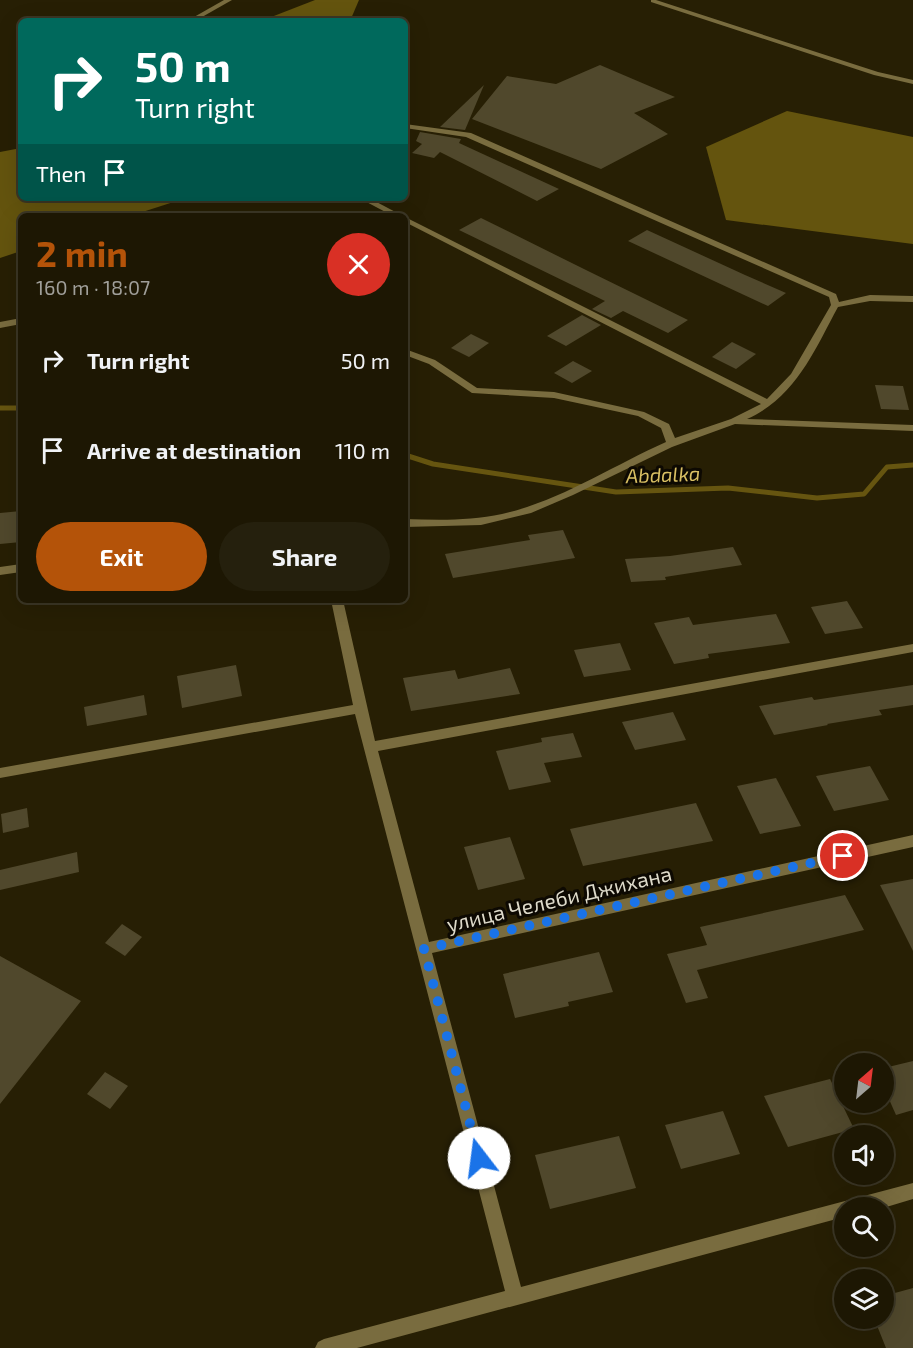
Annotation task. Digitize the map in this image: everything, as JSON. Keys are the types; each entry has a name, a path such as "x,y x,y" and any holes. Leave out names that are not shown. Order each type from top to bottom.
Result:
{"street":[{"path":"196,18 229,0"},
{"path":"653,1 876,74 913,82"},
{"path":"408,126 468,135 833,296 835,305 789,384 767,403 736,422 672,444 545,504 495,518 466,522 408,523"},
{"path":"369,201 393,213"},
{"path":"408,221 767,403"},
{"path":"835,305 870,298 913,299"},
{"path":"0,325 18,322"},
{"path":"408,353 432,362 475,392 554,395 641,414 665,426 672,444"},
{"path":"736,422 913,428"},
{"path":"0,571 18,568"},
{"path":"338,603 360,708 515,1297"},
{"path":"370,747 913,648"},
{"path":"0,773 360,708"},
{"name":"улица Челеби Джихана","path":"424,949 913,841"},
{"path":"891,1197 913,1191"},
{"path":"324,1348 834,1212"}],"shaded area":[{"path":"315,0 359,0 351,18 269,18"},
{"path":"787,111 913,137 913,244 726,220 706,147"},
{"path":"18,149 18,201 177,201 139,213 18,213 18,252 0,258 0,152"}],"building":[{"path":"600,65 675,97 634,113 668,134 601,169 472,119 507,76 556,84"},
{"path":"484,85 465,130 440,127"},
{"path":"420,132 461,139 459,143 559,189 537,201 440,152 434,158 412,153 422,144 416,141"},
{"path":"481,218 688,320 668,333 623,311 611,318 592,309 605,301 459,230"},
{"path":"647,230 786,293 768,306 628,241"},
{"path":"582,315 601,325 566,346 547,336"},
{"path":"471,334 489,343 469,357 451,348"},
{"path":"732,342 756,354 736,369 712,357"},
{"path":"573,361 592,371 572,383 554,373"},
{"path":"875,385 903,386 909,410 881,409"},
{"path":"18,511 18,542 0,544 0,513"},
{"path":"563,530 575,558 453,578 445,554 530,540 528,535"},
{"path":"733,547 742,565 665,577 666,580 631,582 625,559 670,556"},
{"path":"847,601 863,628 825,634 811,607"},
{"path":"776,614 790,643 708,654 709,658 674,664 654,623 689,617 693,625"},
{"path":"620,643 631,670 584,677 574,650"},
{"path":"236,665 242,696 182,708 177,676"},
{"path":"510,668 520,694 411,711 403,678 455,670 458,679"},
{"path":"913,685 913,705 879,710 882,715 774,735 759,706 812,697 814,700"},
{"path":"144,695 147,715 87,726 84,707"},
{"path":"673,712 686,740 635,750 622,722"},
{"path":"573,733 582,757 544,763 551,782 509,790 496,751 542,742 541,738"},
{"path":"870,766 889,800 834,811 816,776"},
{"path":"776,778 801,826 760,834 737,786"},
{"path":"696,803 713,841 583,866 570,829"},
{"path":"27,808 29,827 3,833 1,814"},
{"path":"510,837 525,879 478,890 464,847"},
{"path":"77,852 79,872 0,890 0,870"},
{"path":"913,879 913,951 880,885"},
{"path":"845,895 864,930 697,970 708,998 686,1003 667,954 707,945 700,927"},
{"path":"122,924 142,937 125,956 105,943"},
{"path":"599,952 613,992 568,1002 569,1006 515,1018 503,974"},
{"path":"0,956 81,1001 0,1104"},
{"path":"913,1061 913,1110 896,1115 894,1110 894,1066"},
{"path":"105,1072 128,1086 110,1109 87,1094"},
{"path":"830,1079 834,1087 834,1113 846,1113 852,1125 834,1125 834,1134 788,1147 764,1096"},
{"path":"723,1111 740,1154 681,1169 665,1125"},
{"path":"619,1136 636,1188 550,1209 535,1155"},
{"path":"913,1288 913,1348 886,1348 878,1329 894,1329 894,1293"}],"waterway":[{"name":"Abdalka","path":"0,408 18,408"},
{"name":"Abdalka","path":"408,456 433,464 616,492 728,488 817,498 864,494 887,467 913,465"}],"route":[{"path":"479,1158 424,949 843,856"}]}
